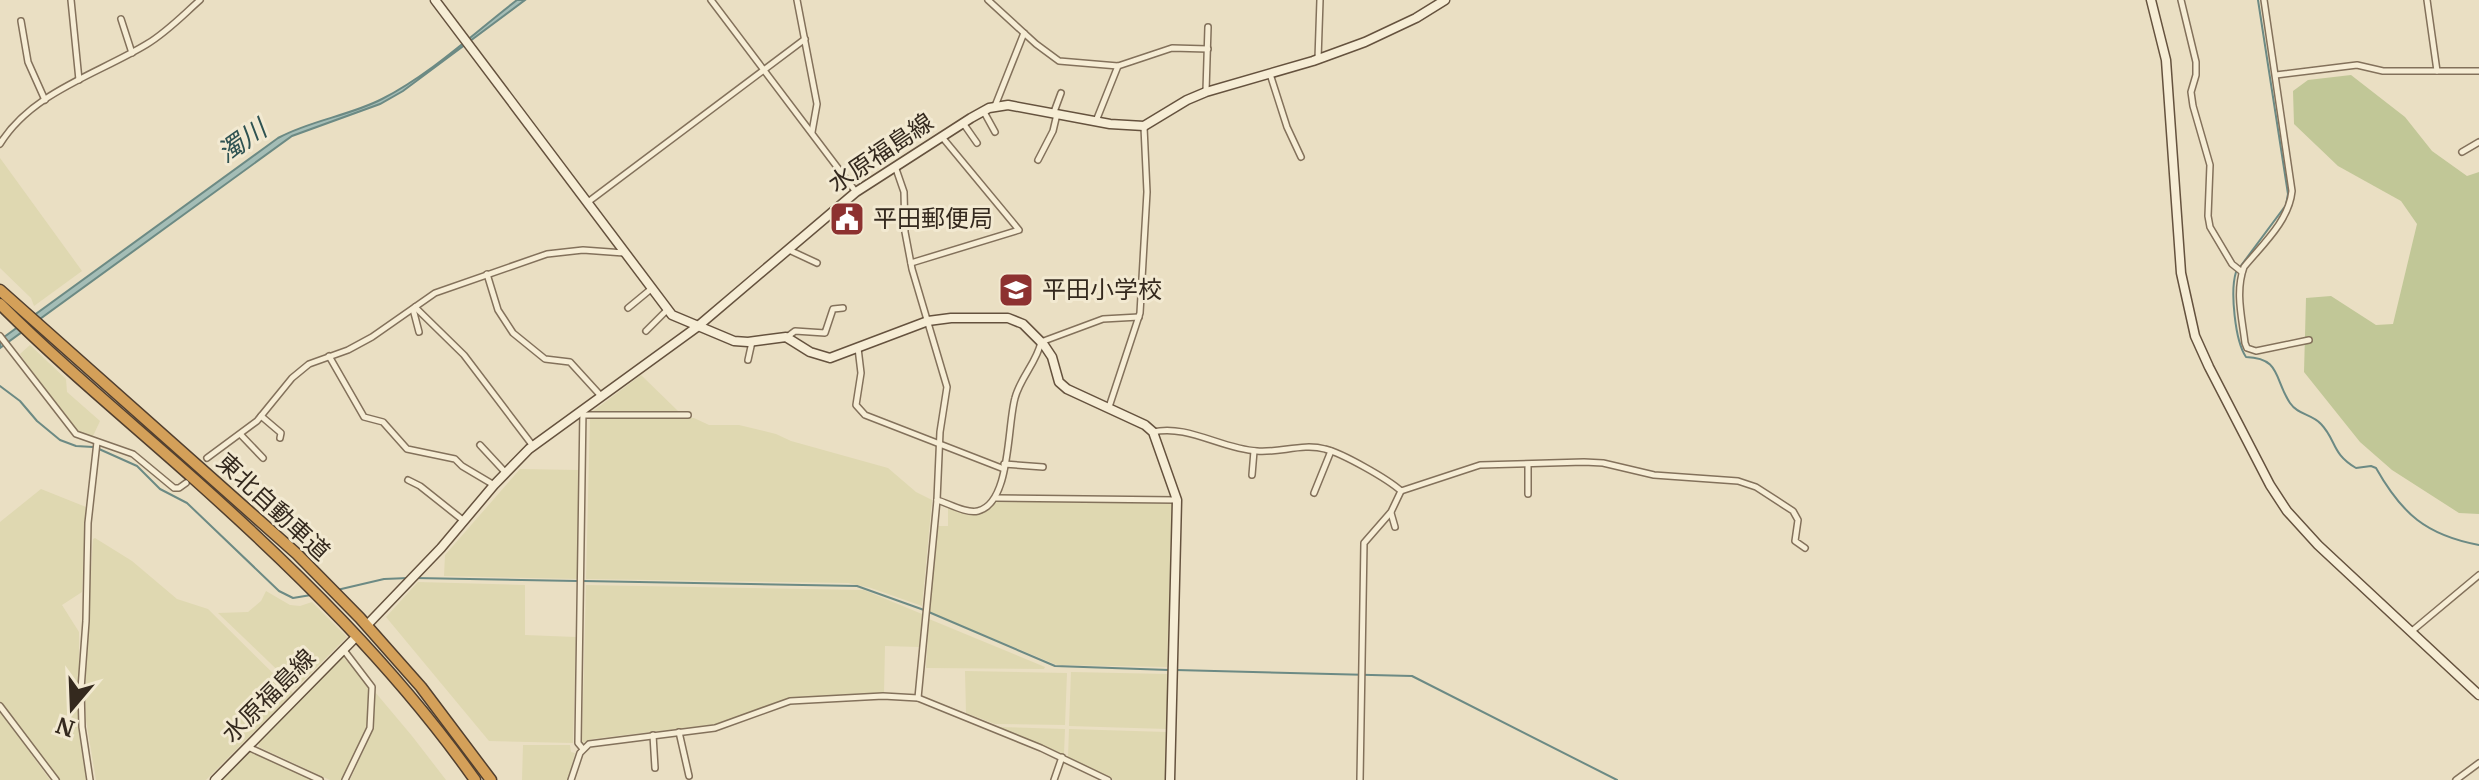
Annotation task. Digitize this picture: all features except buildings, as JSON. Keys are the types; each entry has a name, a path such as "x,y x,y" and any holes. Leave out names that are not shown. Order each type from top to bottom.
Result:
{"highway":[{"name":"東北自動車道","path":"0,290 20,316 75,373 228,510 347,626 415,703 475,780"},
{"name":"東北自動車道","path":"0,304 86,367 297,554 364,620 421,687 491,780"}],"street":[{"path":"71,0 79,80"},
{"path":"0,144 13,127 45,100 165,32 200,0"},
{"path":"435,0 672,315 734,341 752,342 786,337 795,331 825,333 833,309 843,308"},
{"path":"711,0 856,192"},
{"path":"797,0 818,108 812,133"},
{"path":"988,0 1059,61 1118,66 1172,48 1208,49"},
{"path":"1318,59 1320,0"},
{"path":"1109,408 1139,317 1147,192 1144,126 1173,107 1206,92 1365,42 1416,18 1445,0"},
{"path":"2151,0 2166,60 2181,273 2195,336 2259,464 2287,511 2318,545 2479,695"},
{"path":"2181,0 2196,62 2191,92 2193,106 2210,165 2210,227 2239,270 2239,295 2247,348 2256,351 2309,340"},
{"path":"2239,270 2283,219 2292,197 2264,0"},
{"path":"2427,0 2437,71"},
{"path":"121,19 132,53"},
{"path":"21,21 28,62 45,100"},
{"path":"1206,92 1208,27"},
{"path":"995,106 1024,33"},
{"path":"587,203 805,39"},
{"path":"2276,75 2357,65 2376,71 2479,71"},
{"path":"1096,121 1118,66"},
{"path":"1269,73 1287,127 1301,157"},
{"path":"1038,160 1055,126 1061,93"},
{"name":"水原福島線","path":"364,620 413,578 505,472 533,446 584,412 601,396 697,327 856,192 895,165 995,106 1019,106 1096,121 1144,126"},
{"path":"983,111 995,132"},
{"path":"963,123 977,143"},
{"path":"911,263 1019,230 941,136"},
{"path":"2462,152 2479,142"},
{"path":"895,165 904,192 905,232 911,263 947,387 939,445 937,500 918,698"},
{"path":"787,249 817,263"},
{"path":"207,458 241,435 292,378 309,364 348,350 372,337 435,293 547,254 564,251 625,253"},
{"path":"487,274 498,310 513,333 545,359 570,362 601,396"},
{"path":"628,308 652,289"},
{"path":"414,308 419,332"},
{"path":"414,308 464,355 533,446"},
{"path":"646,331 667,310"},
{"path":"937,500 971,511 986,507 996,498 1016,393 1041,342 1103,319 1139,317"},
{"path":"786,337 810,352 830,358 928,321 1008,318 1023,324 1041,342 1052,357 1059,382 1067,389 1145,425 1153,432 1177,500 1170,780"},
{"path":"0,336 76,434 133,454 174,488 186,483"},
{"path":"748,360 752,342"},
{"path":"858,348 861,373 856,400 859,410 872,419 1004,467 1043,467"},
{"path":"329,356 364,417 383,422 407,449 455,459 494,485"},
{"path":"583,749 578,743 584,412 688,415"},
{"path":"261,416 281,433 280,438"},
{"path":"1153,432 1173,431 1254,451 1308,447 1331,451 1401,491"},
{"path":"241,435 263,458"},
{"path":"90,780 82,727 81,689 88,523 97,442"},
{"path":"480,445 505,472"},
{"path":"1252,475 1254,451"},
{"path":"1314,493 1331,451"},
{"path":"1360,780 1364,543 1391,512 1401,491 1480,465 1584,462 1654,475 1738,481 1756,487 1793,511 1798,520 1795,541 1805,548"},
{"path":"1528,465 1528,494"},
{"path":"408,480 464,521"},
{"path":"996,498 1177,500"},
{"path":"1391,512 1395,527"},
{"path":"2411,632 2479,575"},
{"name":"水原福島線","path":"215,780 352,641"},
{"path":"343,649 372,687 370,728 345,780"},
{"path":"571,780 583,749 601,741 724,725 790,701 883,696 918,698 1062,757 1108,780"},
{"path":"0,706 56,780"},
{"path":"679,732 689,776"},
{"path":"653,735 655,768"},
{"path":"247,747 320,780"},
{"path":"1054,780 1062,757"},
{"path":"2456,780 2479,763"}],"shaded area":[{"path":"0,158 82,271 34,306 31,298 0,268"},
{"path":"30,345 66,379 67,392 100,421 93,436 74,428 40,383 20,354"},
{"path":"641,375 678,414 592,412"},
{"path":"590,418 694,418 709,425 739,425 888,468 916,492 932,500 922,606 848,583 586,579"},
{"path":"520,469 579,470 578,579 444,576 445,555"},
{"path":"41,489 86,507 82,592 62,605 79,632 79,734 87,780 59,780 0,702 0,522"},
{"path":"1000,499 1172,503 1167,667 1057,665 929,612 937,526 948,526 948,506 981,512"},
{"path":"95,538 132,561 177,599 208,609 293,693 206,780 96,780 86,720 84,682"},
{"path":"418,582 525,585 525,635 576,637 573,743 489,741 386,617"},
{"path":"586,585 864,590 922,614 919,647 885,646 882,695 792,697 717,724 592,739 582,743"},
{"path":"266,591 290,605 312,602 347,637 296,688 218,613 248,612 261,601"},
{"path":"929,619 1045,667 926,668"},
{"path":"343,657 369,686 367,728 342,780 330,780 259,747 258,742"},
{"path":"965,671 1067,673 1065,725 995,724 966,713"},
{"path":"1071,672 1168,674 1167,729 1069,726"},
{"path":"375,692 446,780 350,780 373,729"},
{"path":"0,711 50,780 0,780"},
{"path":"998,727 1065,729 1064,754 1000,729"},
{"path":"1069,729 1167,732 1166,780 1114,780 1068,757"},
{"path":"523,745 570,745 571,752 575,753 568,780 522,780"},
{"path":"246,752 254,752 312,780 221,780"}],"green space":[{"path":"2351,75 2405,117 2432,151 2467,176 2479,172 2479,514 2459,513 2392,470 2360,442 2304,372 2306,298 2331,296 2376,325 2393,324 2417,224 2401,201 2338,166 2294,124 2293,91 2308,80"}],"water":[{"name":"濁川","path":"517,0 525,0 403,91 380,104 292,136 0,348 0,340 278,138 369,105 400,89"}],"waterway":[{"path":"2240,267 2286,205 2288,194 2258,0"},
{"path":"2236,272 2233,291 2235,316 2246,357 2257,358 2271,366 2293,407 2321,424 2338,452 2356,468 2376,468 2396,498 2417,520 2444,535 2479,545"},
{"path":"0,386 60,440 76,446 93,447"},
{"path":"99,449 137,466 160,489 187,503 279,591 293,598 311,595"},
{"path":"337,590 384,579 409,578"},
{"path":"415,578 577,581"},
{"path":"583,581 857,586 924,610 1055,666 1169,670"},
{"path":"1176,670 1412,676 1617,780"}],"place":[{"name":"平田郵便局","path":"847,219"},
{"name":"平田小学校","path":"1016,290"}]}
